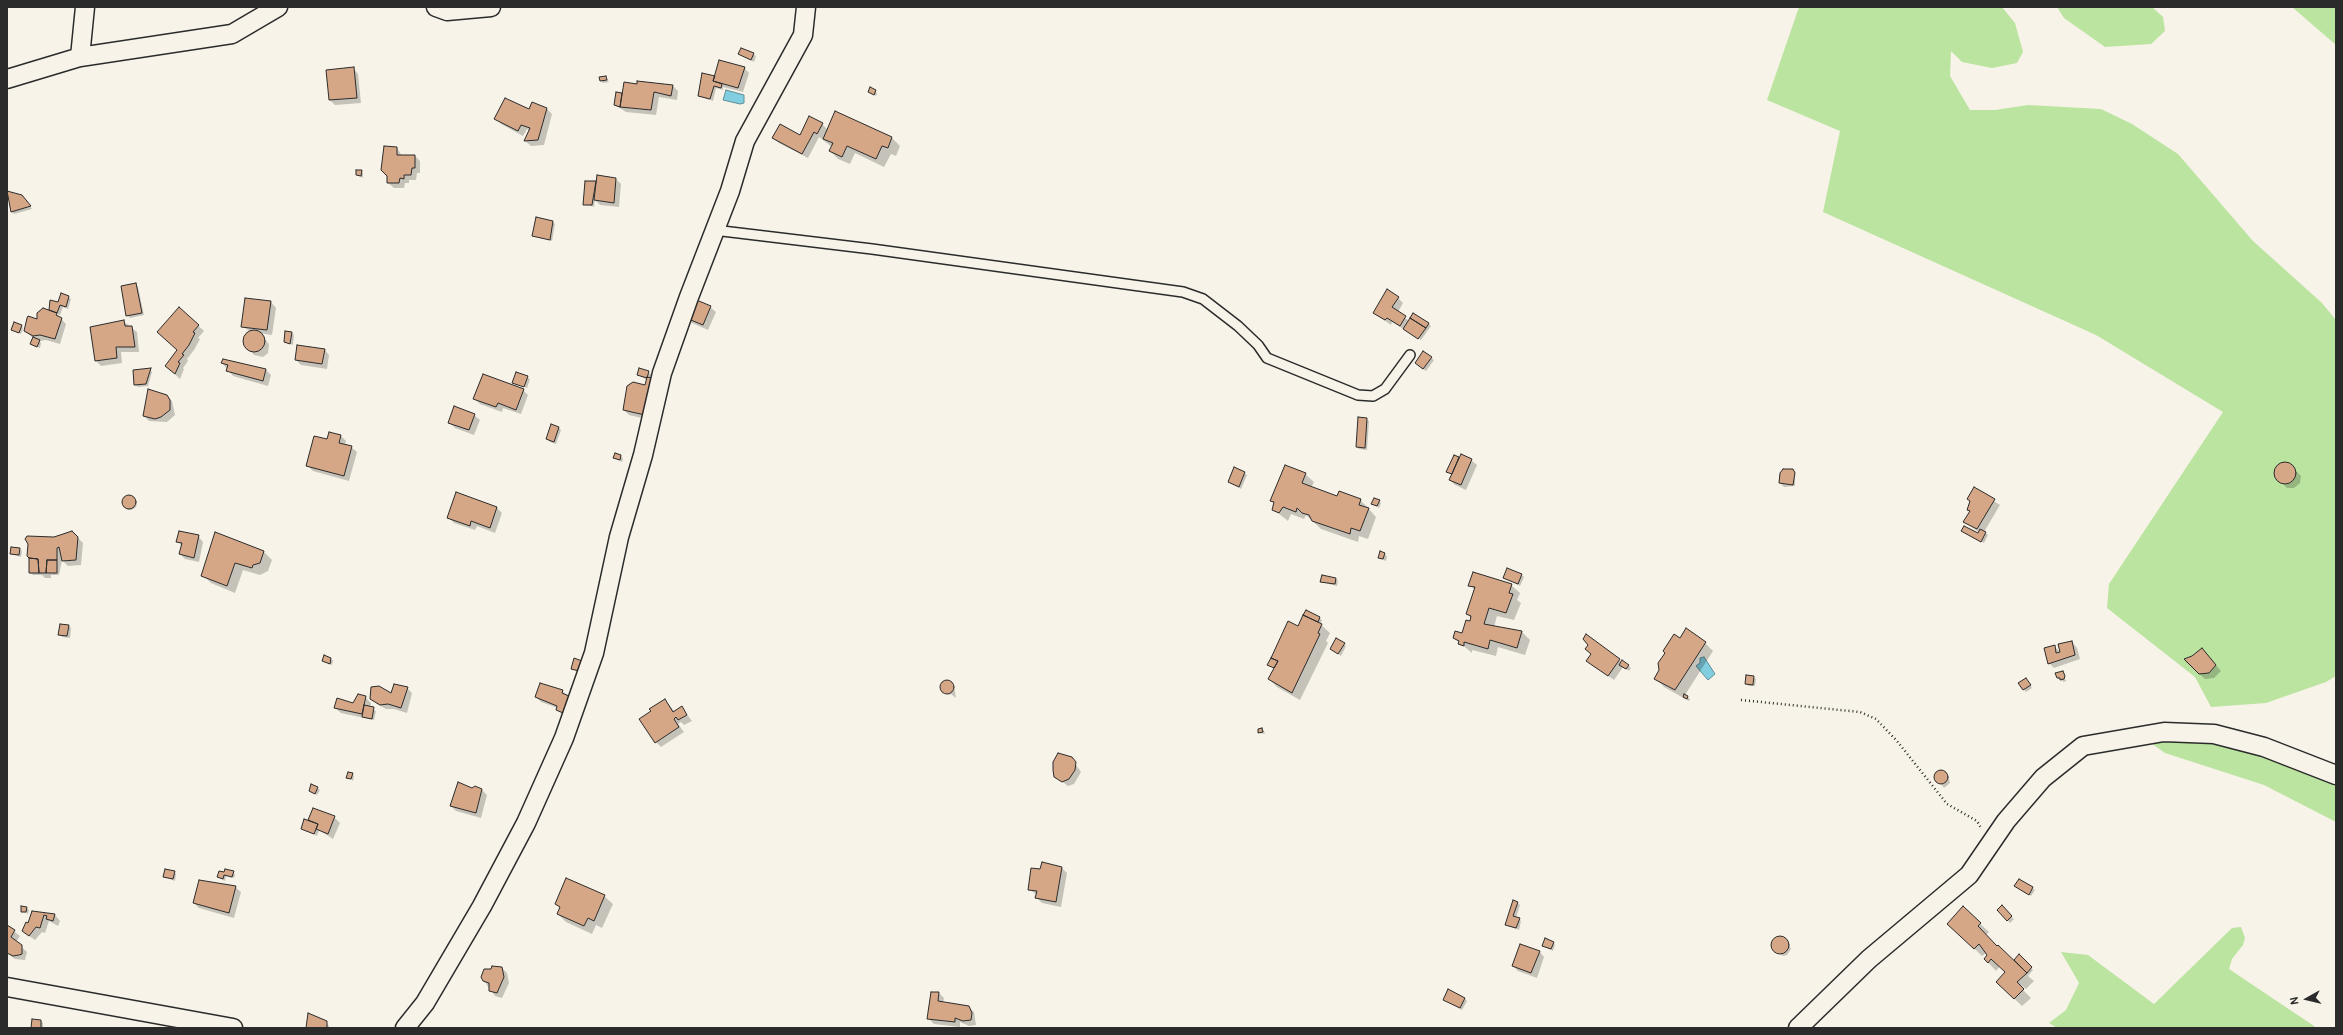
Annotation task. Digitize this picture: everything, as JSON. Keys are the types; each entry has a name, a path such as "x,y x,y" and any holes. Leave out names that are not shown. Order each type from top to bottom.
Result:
{"street":[{"path":"80,57 85,7"},
{"path":"7,79 80,57 232,34 278,7"},
{"path":"436,7 447,11 491,7"},
{"path":"405,1028 425,1003 482,906 526,823 564,738 594,653 619,537 643,455 662,373 714,230 730,191 745,141 803,35 806,7"},
{"path":"1798,1028 1869,959 1969,875 2006,821 2043,778 2083,746 2164,732 2214,734 2264,747 2336,775"},
{"path":"7,987 233,1028"}],"lane":[{"path":"714,230 966,261 1183,292 1203,299 1238,326 1258,345 1267,358 1358,395 1373,396 1385,388 1410,355"}],"path":[{"path":"1741,700 1860,712 1876,719 1897,741 1947,804 1977,822 1984,833 1986,849"}],"green space":[{"path":"1799,7 2002,7 2015,23 2023,52 2017,63 1992,68 1962,62 1951,51 1950,76 1970,110 1995,110 2028,105 2101,109 2132,124 2178,154 2253,241 2322,303 2336,320 2336,676 2326,682 2266,703 2211,707 2195,677 2107,608 2109,584 2223,412 2096,335 1823,212 1840,131 1767,100"},
{"path":"2057,7 2152,7 2163,17 2165,31 2151,44 2105,47 2064,18"},
{"path":"2292,7 2336,7 2336,45"},
{"path":"2148,741 2227,743 2336,779 2336,822 2264,785 2165,753"},
{"path":"2241,927 2245,938 2243,945 2232,959 2229,969 2317,1028 2057,1028 2049,1023 2066,1010 2079,983 2061,952 2088,955 2154,1004 2232,928"}],"water":[{"path":"726,90 744,95 744,103 740,104 723,100"},
{"path":"1704,657 1715,674 1708,680 1696,666 1700,663 1700,658"}],"building":[{"path":"741,48 754,53 751,60 738,54"},
{"path":"719,60 745,67 738,88 713,81"},
{"path":"354,67 357,98 329,100 326,70"},
{"path":"702,73 715,76 713,81 722,84 721,88 714,86 710,99 698,96"},
{"path":"606,76 607,80 600,81 599,77"},
{"path":"637,81 673,85 671,96 654,92 651,110 620,107 624,82 637,84"},
{"path":"870,87 876,90 874,95 868,92"},
{"path":"616,92 622,93 620,107 614,105"},
{"path":"505,98 529,109 532,102 547,108 538,140 524,141 530,128 521,125 518,131 494,119"},
{"path":"835,111 892,137 888,148 882,146 876,159 847,146 842,157 829,151 833,143 823,139"},
{"path":"809,116 823,123 817,134 814,132 802,154 772,138 780,124 800,135"},
{"path":"384,146 397,147 397,155 415,155 415,168 412,168 411,175 404,175 404,179 400,178 399,183 387,183 387,176 381,170"},
{"path":"356,170 362,170 361,176 356,175"},
{"path":"597,175 616,178 614,203 594,200"},
{"path":"585,181 596,181 592,205 583,205"},
{"path":"7,191 22,195 31,206 11,212"},
{"path":"536,217 553,221 550,240 532,236"},
{"path":"136,283 142,313 126,316 121,286"},
{"path":"1387,289 1399,297 1392,307 1406,316 1400,326 1387,318 1385,320 1373,313"},
{"path":"61,293 69,296 66,307 60,305 57,313 49,310 50,300 58,302"},
{"path":"245,298 271,301 267,330 241,327"},
{"path":"694,299 711,306 703,325 686,318"},
{"path":"179,307 199,325 193,332 195,333 189,345 182,354 184,355 178,362 180,363 175,374 165,366 177,350 157,332"},
{"path":"43,308 57,313 56,315 62,318 55,339 40,335 33,336 24,331 28,316 37,319 37,313"},
{"path":"1413,313 1429,323 1426,328 1410,318"},
{"path":"1410,318 1426,328 1418,339 1403,329"},
{"path":"124,320 125,326 132,326 135,347 116,347 117,358 95,361 90,327"},
{"path":"14,322 22,325 19,333 11,330"},
{"path":"254,330 262,333 265,341 262,349 254,352 246,349 243,341 246,333"},
{"path":"285,331 292,332 290,344 284,342"},
{"path":"33,337 40,340 37,347 30,344"},
{"path":"297,345 325,349 322,364 295,360"},
{"path":"1423,351 1432,357 1423,369 1415,363"},
{"path":"223,359 266,369 263,381 226,371 228,365 221,363"},
{"path":"151,368 146,384 134,385 133,370"},
{"path":"639,368 649,371 647,378 637,375"},
{"path":"516,372 528,376 524,387 512,383"},
{"path":"483,374 524,389 516,410 498,403 496,407 473,399"},
{"path":"647,377 657,379 645,415 623,410 627,386 633,382 645,385"},
{"path":"148,389 167,395 170,400 170,410 161,417 155,419 143,416"},
{"path":"454,406 475,414 469,430 448,423"},
{"path":"1358,417 1367,418 1365,448 1356,447"},
{"path":"551,424 559,427 554,442 546,439"},
{"path":"329,432 341,435 339,443 352,446 344,476 306,466 314,436 327,439"},
{"path":"615,453 621,455 620,460 613,458"},
{"path":"1461,454 1472,459 1461,485 1449,480"},
{"path":"1454,455 1459,457 1452,474 1446,472"},
{"path":"2285,462 2293,465 2296,473 2293,481 2285,484 2277,481 2274,473 2277,465"},
{"path":"1285,465 1306,473 1302,483 1337,496 1339,491 1361,499 1359,505 1369,508 1360,531 1351,528 1350,534 1312,521 1309,515 1302,513 1297,508 1296,512 1283,507 1279,513 1272,510 1274,502 1270,501"},
{"path":"1234,467 1245,472 1239,487 1228,482"},
{"path":"1783,469 1793,469 1795,473 1793,485 1779,483 1780,473"},
{"path":"1974,487 1995,499 1977,529 1963,522 1970,511 1967,510 1970,501 1967,499"},
{"path":"456,492 497,507 490,528 471,521 470,526 447,518"},
{"path":"126,495 132,495 136,499 136,505 132,509 126,509 122,505 122,499"},
{"path":"1374,498 1380,500 1377,506 1371,504"},
{"path":"1964,526 1978,533 1980,529 1986,532 1981,542 1961,531"},
{"path":"72,531 78,537 76,560 62,561 59,547 57,548 57,560 47,560 46,573 39,573 38,559 29,558 27,556 28,544 25,539 27,536 54,537"},
{"path":"179,531 199,535 194,558 179,554 182,543 176,542"},
{"path":"215,532 264,551 260,563 253,565 252,568 235,563 227,586 201,576"},
{"path":"11,547 20,548 19,555 10,554"},
{"path":"1380,551 1385,553 1383,559 1378,558"},
{"path":"29,558 38,559 39,573 29,573"},
{"path":"47,560 57,560 57,573 46,573"},
{"path":"1507,568 1522,574 1518,584 1503,578"},
{"path":"1473,572 1512,584 1509,593 1513,594 1506,613 1489,608 1484,624 1522,631 1517,648 1490,640 1488,649 1464,642 1464,646 1458,644 1459,641 1453,638 1455,631 1462,633 1466,620 1470,621 1471,616 1466,614 1475,587 1468,586"},
{"path":"1322,575 1336,578 1335,584 1320,582"},
{"path":"1306,610 1320,617 1318,622 1303,615"},
{"path":"1303,615 1322,624 1318,633 1320,634 1292,693 1268,679 1278,661 1271,658 1288,621 1298,626"},
{"path":"60,624 69,625 67,636 58,635"},
{"path":"1686,628 1706,642 1675,690 1654,679 1659,670 1658,663 1665,653 1663,651 1674,634 1680,638"},
{"path":"1586,634 1620,659 1608,676 1586,661 1591,654 1585,649 1588,645 1583,639"},
{"path":"1336,638 1345,643 1338,654 1330,649"},
{"path":"2072,641 2075,655 2048,664 2044,648 2055,645 2056,653 2060,652 2058,644"},
{"path":"2202,648 2216,665 2209,673 2199,674 2184,659 2192,656"},
{"path":"584,653 588,654 579,671 571,669 574,658 582,661"},
{"path":"324,655 331,658 330,664 322,661"},
{"path":"1271,658 1278,661 1274,668 1267,665"},
{"path":"1622,660 1629,665 1626,669 1619,665"},
{"path":"2063,671 2065,676 2064,679 2060,680 2060,678 2057,678 2055,673"},
{"path":"1746,675 1754,676 1753,685 1745,684"},
{"path":"2026,678 2031,685 2023,690 2018,683"},
{"path":"947,680 952,682 954,687 952,692 947,694 942,692 940,687 942,682"},
{"path":"540,683 563,690 562,693 569,696 572,686 577,687 568,715 556,710 557,706 535,697"},
{"path":"394,684 408,687 401,708 388,704 380,705 370,699 371,687 379,686 391,693"},
{"path":"358,694 366,696 362,714 334,708 337,698 353,703"},
{"path":"1684,694 1688,696 1687,699 1683,697"},
{"path":"665,699 673,712 682,706 687,715 678,720 676,717 674,719 679,727 655,743 639,719 651,711 649,709"},
{"path":"364,705 374,707 372,719 362,717"},
{"path":"1262,728 1263,732 1258,733 1258,729"},
{"path":"1058,753 1072,757 1076,762 1075,770 1069,779 1062,782 1054,777 1053,770 1053,762"},
{"path":"1938,770 1944,770 1948,774 1948,780 1944,784 1938,784 1934,780 1934,774"},
{"path":"348,772 353,773 351,779 346,778"},
{"path":"458,782 472,788 475,786 482,789 476,813 450,806"},
{"path":"311,784 318,787 315,794 309,791"},
{"path":"313,808 335,816 328,834 316,829 318,824 308,820"},
{"path":"304,819 318,824 314,834 301,829"},
{"path":"1042,862 1062,867 1056,902 1035,898 1037,891 1028,890 1031,868 1040,869"},
{"path":"165,869 175,871 173,879 163,877"},
{"path":"225,869 234,871 232,877 224,875 223,879 217,877 219,871 224,872"},
{"path":"566,878 605,895 594,921 588,918 584,926 557,914 560,907 555,904"},
{"path":"2019,879 2033,887 2029,895 2014,886"},
{"path":"199,880 236,886 229,913 193,903"},
{"path":"1513,900 1518,902 1513,916 1520,918 1516,928 1505,925"},
{"path":"2002,905 2012,916 2007,921 1997,910"},
{"path":"21,906 27,907 26,912 21,912"},
{"path":"1963,906 1981,923 1978,926 1997,946 1998,945 2027,973 2017,982 2024,989 2014,999 1996,982 2005,972 1991,959 1988,963 1984,959 1987,955 1979,944 1974,949 1947,924"},
{"path":"32,911 55,914 53,921 46,919 47,916 44,915 40,928 36,927 29,936 22,931 26,922 28,923"},
{"path":"7,925 15,930 11,937 22,945 22,954 13,956 7,953"},
{"path":"1780,936 1786,939 1789,945 1786,951 1780,954 1774,951 1771,945 1774,939"},
{"path":"1545,938 1554,942 1551,949 1542,946"},
{"path":"1520,944 1540,951 1531,973 1512,966"},
{"path":"2019,954 2032,967 2027,973 2014,960"},
{"path":"492,966 502,967 504,977 497,993 489,991 489,983 483,981 481,977 484,969 491,969"},
{"path":"1448,989 1465,998 1460,1008 1443,1000"},
{"path":"931,992 939,992 938,1001 969,1006 972,1013 971,1020 963,1021 955,1018 955,1022 927,1019"},
{"path":"308,1013 327,1021 327,1028 306,1028"},
{"path":"32,1019 41,1020 41,1028 31,1028"}]}
